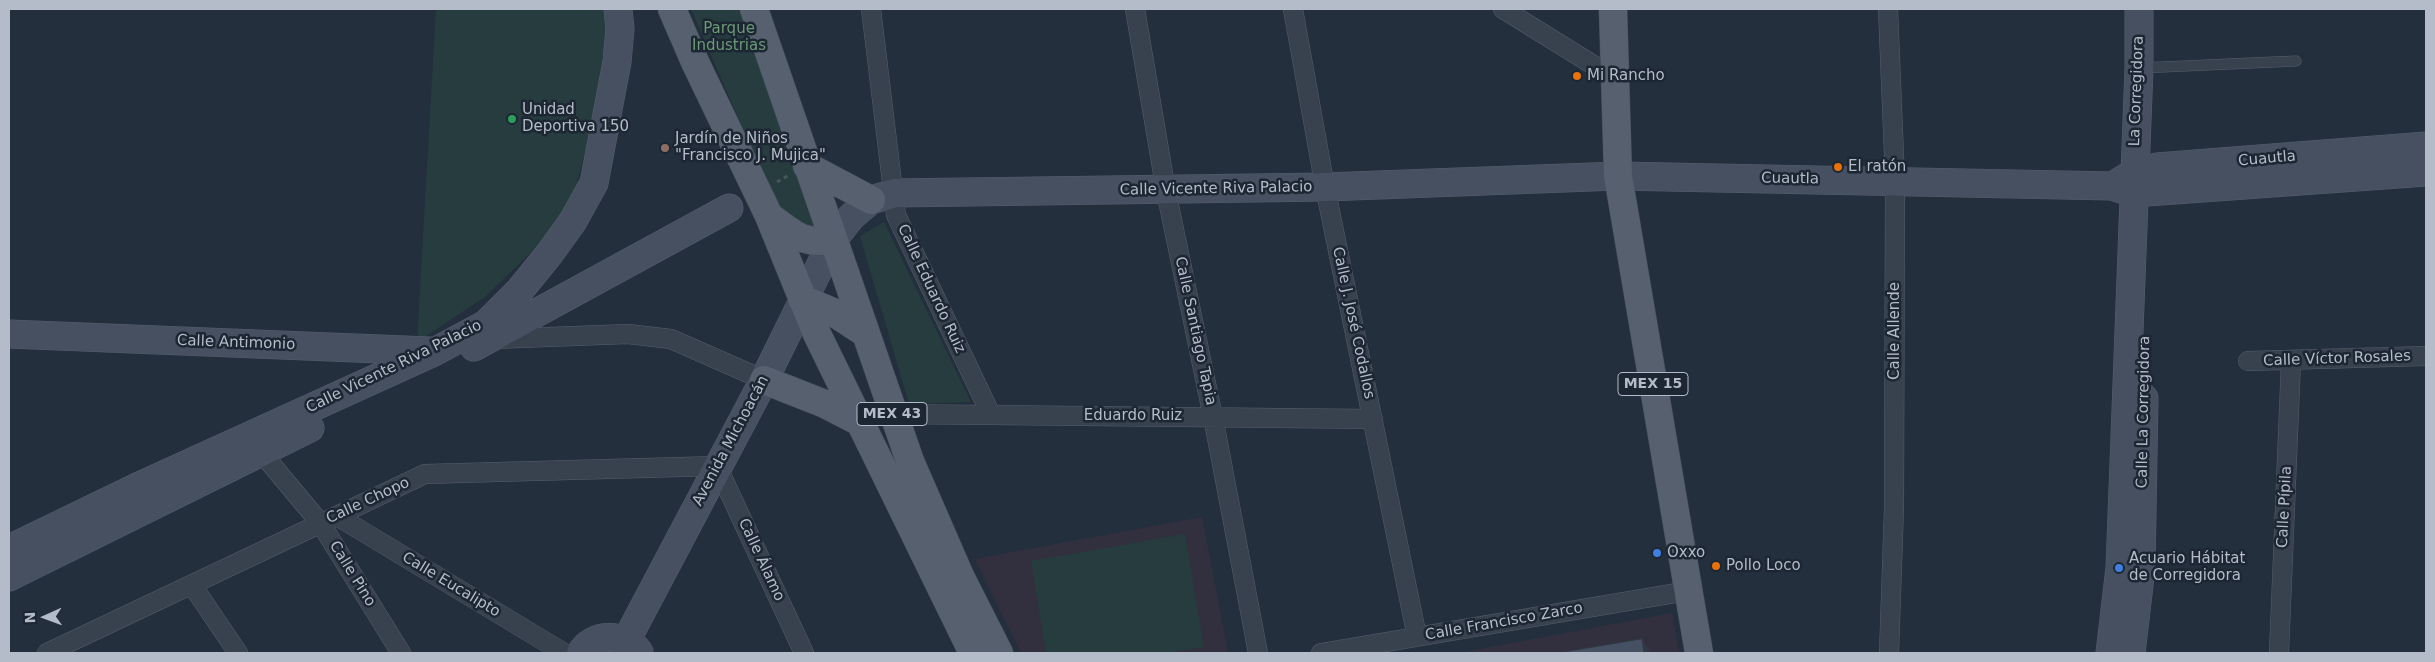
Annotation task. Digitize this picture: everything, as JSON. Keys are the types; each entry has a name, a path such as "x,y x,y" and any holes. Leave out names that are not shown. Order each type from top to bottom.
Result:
{"main road":[{"name":"MEX 43","path":"672,9 695,62 769,216 817,334 973,653"},
{"name":"MEX 43","path":"754,9 892,414 910,461 960,576 999,653"},
{"name":"MEX 15","path":"1613,9 1618,176 1699,653"},
{"path":"807,166 883,196"},
{"path":"769,216 803,240 814,242 833,240"},
{"path":"802,299 832,312 865,333"},
{"path":"764,380 825,404 862,423"}],"street":[{"name":"Calle Vicente Riva Palacio","path":"9,550 135,488 434,352 486,324 520,290 573,221 594,183 617,62 620,29 618,9"},
{"name":"Calle Eduardo Ruiz","path":"871,9 883,196 896,216 991,415"},
{"name":"Calle Santiago Tapia","path":"1135,9 1166,191 1213,417 1258,653"},
{"name":"Calle J. José Codallos","path":"1293,9 1325,187 1417,637"},
{"path":"1504,9 1616,79"},
{"name":"Calle Allende","path":"1888,9 1895,180 1894,508 1889,653"},
{"name":"La Corregidora","path":"2134,183 2140,68 2139,9"},
{"name":"Cuautla","path":"2134,183 2158,167 2426,146"},
{"name":"Cuautla","path":"1618,176 2134,183 2426,172"},
{"name":"Calle Vicente Riva Palacio","path":"883,196 1325,187 1618,176"},
{"name":"Calle La Corregidora","path":"2110,653 2120,568 2134,183"},
{"name":"Calle La Corregidora","path":"2130,653 2141,568 2148,233 2134,183"},
{"path":"833,240 851,216 883,196"},
{"name":"Calle Vicente Riva Palacio","path":"9,577 463,353 729,208"},
{"name":"Avenida Michoacán","path":"633,647 717,466 764,380 802,299 833,240"},
{"name":"Calle Antimonio","path":"9,334 463,353"},
{"path":"490,339 628,334 671,339 764,380"},
{"name":"Calle Víctor Rosales","path":"2248,361 2426,356"},
{"name":"Calle Pípila","path":"2279,653 2291,361"},
{"name":"Eduardo Ruiz","path":"892,414 1373,419"},
{"name":"Calle Pino","path":"261,452 329,520 401,653"},
{"name":"Calle Chopo","path":"51,652 425,474 717,466"},
{"name":"Calle Álamo","path":"717,466 804,653"},
{"name":"Calle Eucalipto","path":"329,520 564,653"},
{"path":"192,585 238,653"},
{"name":"Calle Francisco Zarco","path":"1321,653 1688,591"},
{"path":"581,653 592,642 603,638 615,638 633,647"}],"lane":[{"path":"2140,68 2296,61"}],"shaded area":[{"path":"1202,517 1228,653 1021,653 975,559"},
{"path":"1672,613 1679,653 1459,653"}],"green space":[{"name":"Unidad Deportiva 150","path":"436,9 612,9 613,48 575,190 551,233 485,297 417,342"},
{"name":"Parque Industrias","path":"691,9 743,9 823,232 817,237 778,209"},
{"path":"884,222 971,402 909,404 860,236"},
{"path":"1185,534 1204,647 1167,653 1046,653 1031,561"}],"building":[{"path":"1642,639 1644,653 1558,653"}],"place":[{"name":"Mi Rancho","path":"1577,76"},
{"name":"Unidad Deportiva 150","path":"512,119"},
{"name":"Jardín de Niños \"Francisco J. Mujica\"","path":"665,148"},
{"name":"El ratón","path":"1838,167"},
{"name":"Oxxo","path":"1657,553"},
{"name":"Pollo Loco","path":"1716,566"},
{"name":"Acuario Hábitat de Corregidora","path":"2119,568"}]}
